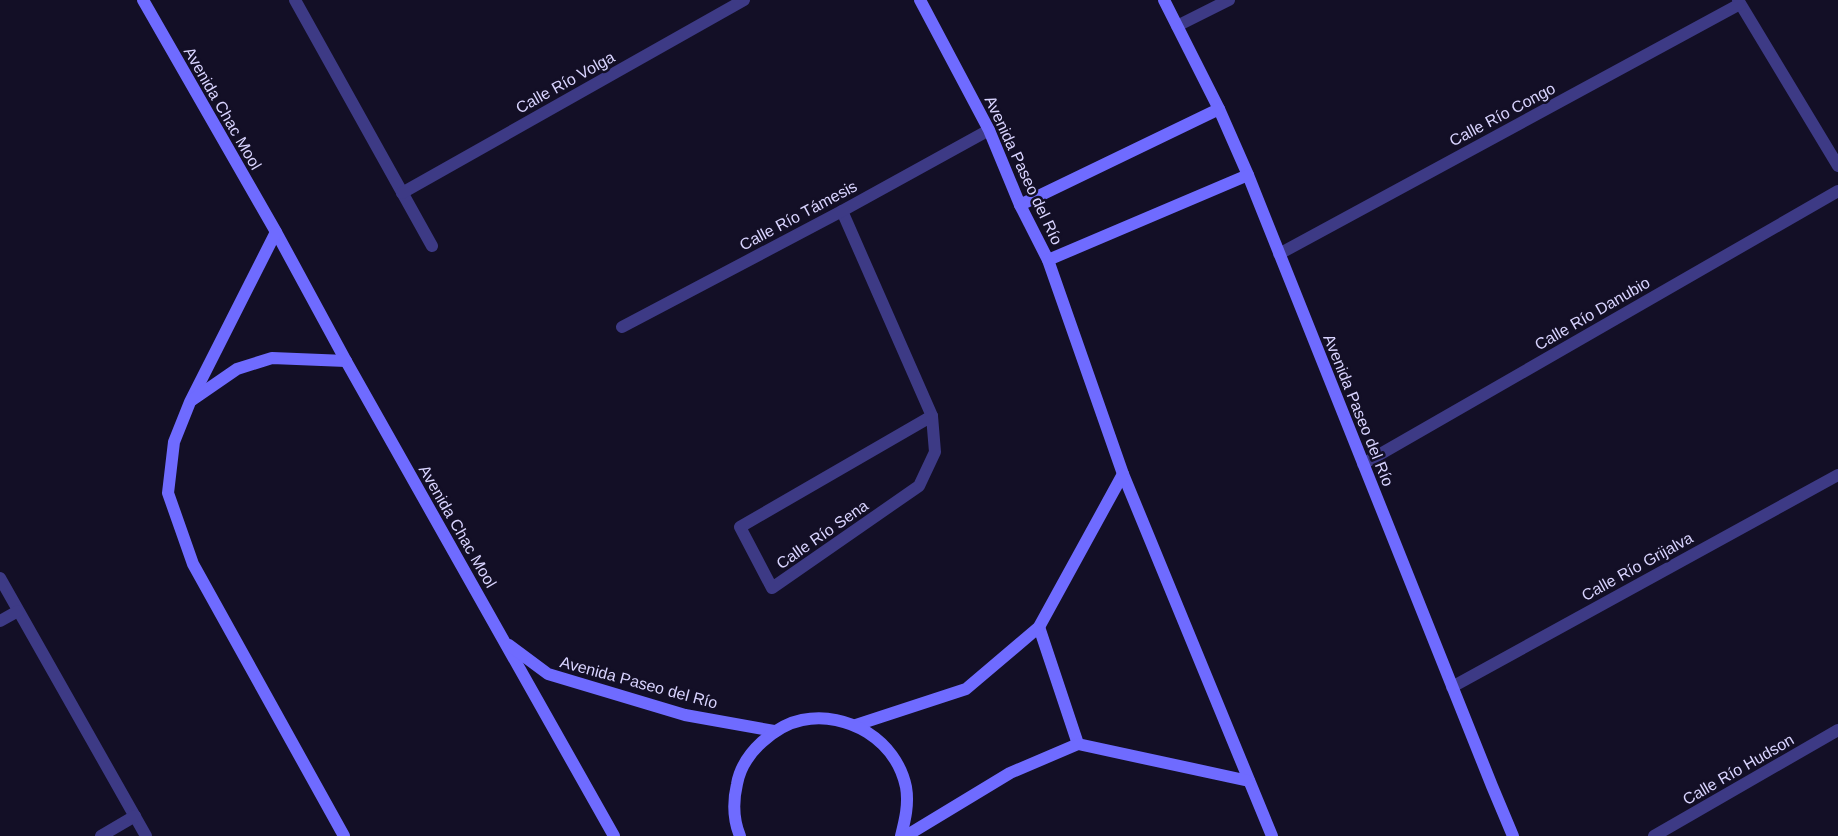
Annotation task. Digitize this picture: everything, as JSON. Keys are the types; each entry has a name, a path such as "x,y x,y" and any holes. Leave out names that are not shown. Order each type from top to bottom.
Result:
{"street":[{"name":"Avenida Chac Mool","path":"143,0 276,232 346,361 614,836"},
{"path":"296,0 432,246"},
{"name":"Calle Río Volga","path":"402,193 744,0"},
{"name":"Avenida Paseo del Río","path":"920,0 989,130 1020,205 1048,260 1123,474 1272,836"},
{"name":"Avenida Paseo del Río","path":"1164,0 1219,109 1248,175 1513,836"},
{"path":"1177,26 1229,0"},
{"path":"1739,2 1838,166"},
{"name":"Calle Río Congo","path":"1279,254 1739,2"},
{"path":"1020,205 1219,109"},
{"name":"Calle Río Támesis","path":"622,327 842,211 989,130"},
{"path":"1048,260 1248,175"},
{"name":"Calle Río Danubio","path":"1363,464 1838,191"},
{"name":"Calle Río Sena","path":"842,211 932,416 935,452 919,486 772,588 740,528 932,416"},
{"path":"276,232 190,402 174,442 168,493 193,564 344,836"},
{"path":"190,402 237,369 272,358 346,361"},
{"path":"856,725 966,689 1039,628 1123,474"},
{"name":"Calle Río Grijalva","path":"1452,687 1838,475"},
{"path":"0,578 146,836"},
{"path":"0,621 18,611"},
{"path":"1039,628 1078,744"},
{"name":"Avenida Paseo del Río","path":"505,642 548,674 685,715 774,731"},
{"path":"740,836 737,828 734,800 739,774 753,750 774,731 800,720 828,718 856,725 879,740 896,762 906,787 907,814 901,836"},
{"name":"Calle Río Hudson","path":"1654,836 1838,730"},
{"path":"906,836 1010,773 1078,744 1249,781"},
{"path":"101,836 135,816"}]}
